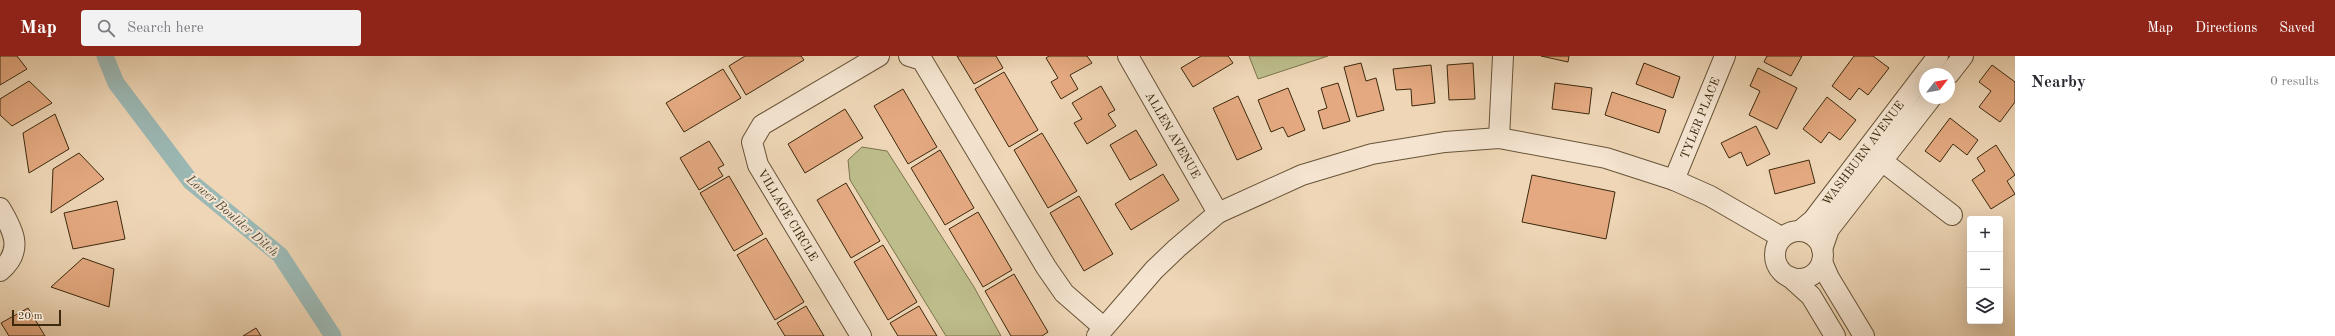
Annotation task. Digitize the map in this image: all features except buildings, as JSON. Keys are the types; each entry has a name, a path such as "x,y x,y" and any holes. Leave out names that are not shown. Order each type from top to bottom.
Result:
{"street":[{"name":"VILLAGE CIRCLE","path":"861,336 758,165 752,142 762,126 879,56"},
{"path":"909,56 922,60 1046,267 1064,293 1100,331 1177,248 1218,213 1302,176 1372,154 1445,142 1499,138 1578,151 1674,180 1710,196 1781,237"},
{"name":"ALLEN AVENUE","path":"1128,56 1218,213"},
{"path":"1499,138 1503,56"},
{"name":"TYLER PLACE","path":"1674,180 1725,56"},
{"name":"WASHBURN AVENUE","path":"1801,230 1813,220 1938,56"},
{"path":"1954,68 1963,56"},
{"name":"WASHBURN AVENUE","path":"1822,255 1829,229 1926,104"},
{"path":"1867,149 1952,215"},
{"path":"0,208 9,223 14,238 15,253 8,265 0,271"},
{"path":"1822,255 1813,274 1802,279 1783,274 1775,260 1774,252 1781,237 1787,233 1801,230 1815,236 1822,255 1829,278 1864,336"},
{"path":"1790,277 1811,296 1835,336"}],"green space":[{"path":"1249,56 1328,56 1258,79"},
{"path":"862,147 887,151 974,287 1001,336 946,336 850,180 848,160"}],"waterway":[{"name":"Lower Boulder Ditch","path":"105,56 116,83 191,182 280,255 333,336"}]}
